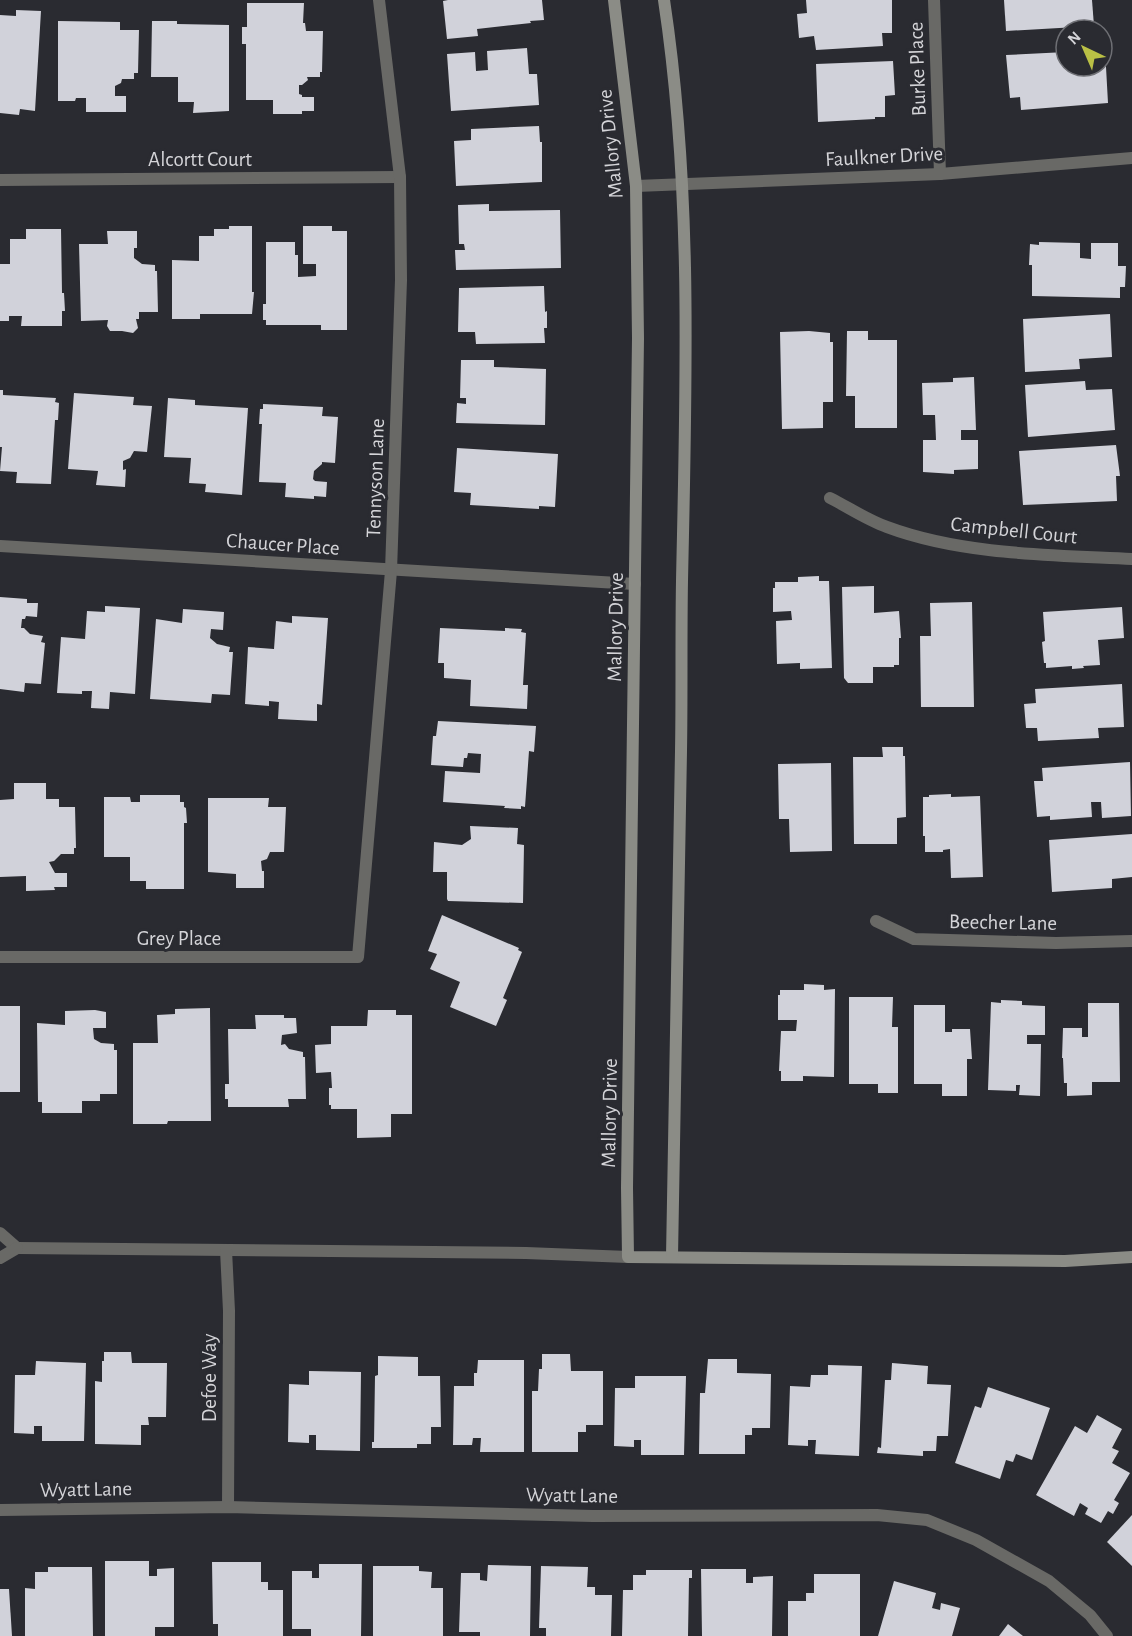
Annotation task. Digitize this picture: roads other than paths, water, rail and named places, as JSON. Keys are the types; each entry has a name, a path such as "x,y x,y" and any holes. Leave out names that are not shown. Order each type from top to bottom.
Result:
{"main road":[{"name":"Mallory Drive","path":"614,0 636,186 638,338 628,1257"},
{"path":"664,0 679,127 685,231 686,453 672,1257"},
{"path":"628,1257 1053,1261 1132,1257"}],"street":[{"name":"Tennyson Lane","path":"358,957 391,571 401,280 400,177 379,0"},
{"name":"Burke Place","path":"934,0 940,174"},
{"name":"Faulkner Drive","path":"636,186 940,174 1132,158"},
{"name":"Alcortt Court","path":"0,180 400,177"},
{"name":"Campbell Court","path":"830,498 886,527 959,546 1049,555 1132,559"},
{"name":"Chaucer Place","path":"0,546 634,584"},
{"name":"Beecher Lane","path":"876,921 914,939 1056,943 1132,941"},
{"name":"Grey Place","path":"0,957 358,957"},
{"path":"0,1233 17,1248"},
{"path":"0,1257 17,1248 526,1253 628,1257"},
{"name":"Defoe Way","path":"226,1250 229,1311 228,1506"},
{"name":"Wyatt Lane","path":"0,1510 228,1506 593,1516 877,1515 927,1520 976,1540 1049,1581 1090,1615 1107,1636"}]}
